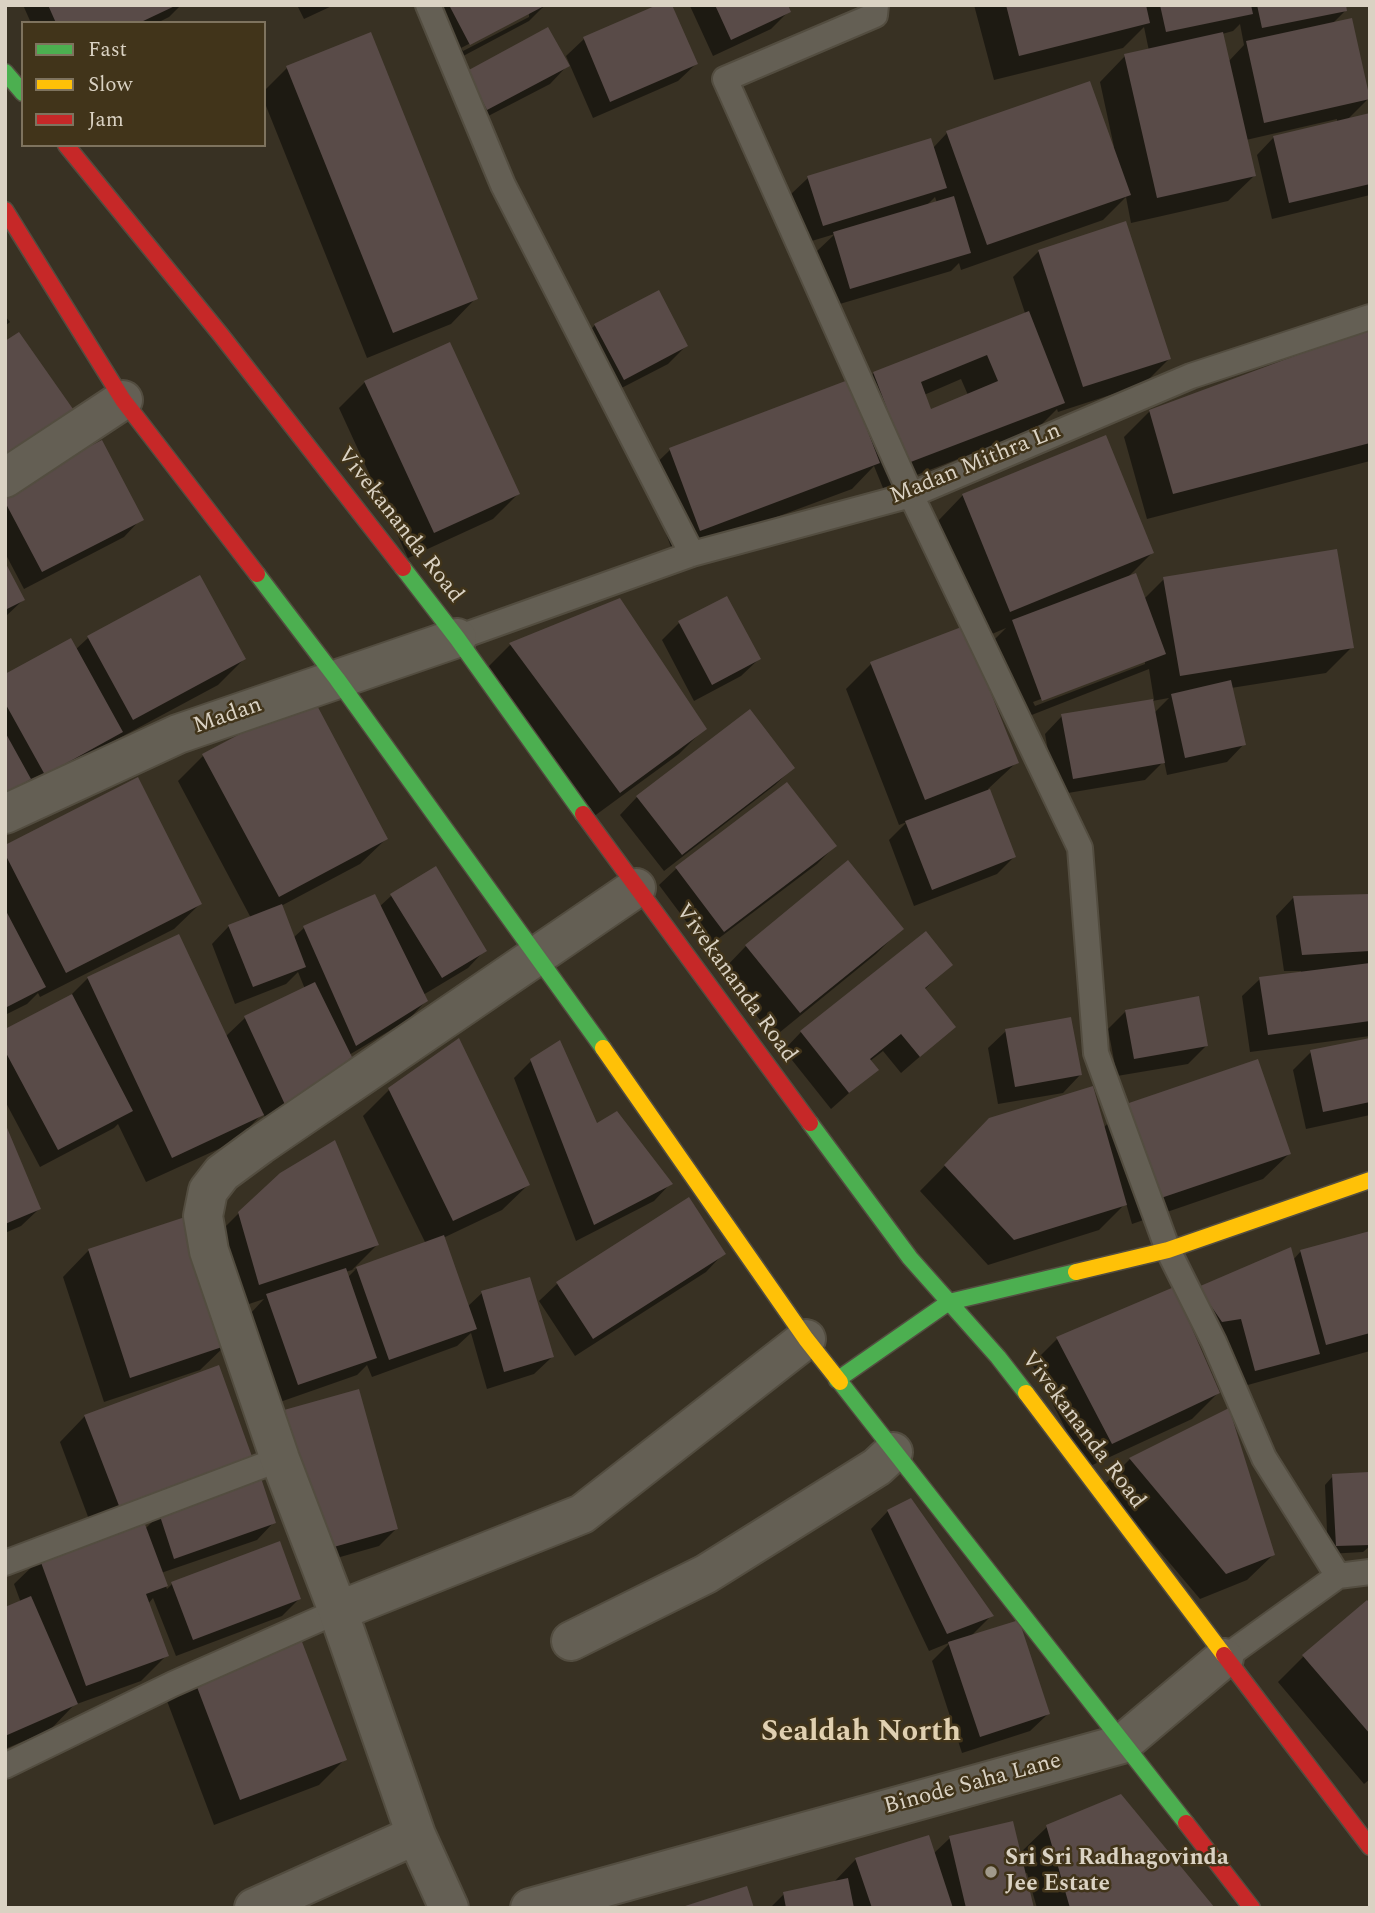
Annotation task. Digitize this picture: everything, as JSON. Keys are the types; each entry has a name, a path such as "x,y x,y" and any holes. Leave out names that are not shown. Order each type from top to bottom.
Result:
{"main road":[{"path":"5,72 21,91"},
{"name":"Vivekananda Road","path":"68,147 221,335 457,638 636,888 909,1258 998,1357 1370,1847"},
{"path":"5,210 123,400 337,680 538,956 806,1339 1252,1908"},
{"path":"837,1380 949,1302 1168,1250 1370,1180"}],"street":[{"path":"5,478 123,400"},
{"name":"Madan","path":"5,814 178,734 457,638"},
{"path":"449,1908 416,1835 338,1611 280,1459 209,1251 202,1216 208,1191 222,1173 285,1126 636,888"},
{"path":"338,1611 582,1514 806,1339"},
{"path":"571,1641 706,1574 877,1467 893,1452"},
{"name":"Binode Saha Lane","path":"530,1908 1122,1744 1224,1658"},
{"path":"254,1908 416,1835"}],"lane":[{"path":"428,5 503,185 692,554"},
{"path":"876,5 876,15 725,79 911,495 1080,848 1096,1053 1168,1250 1214,1342 1264,1458 1338,1576"},
{"name":"Madan Mithra Ln","path":"457,638 692,554 911,495 1191,376 1370,317"},
{"path":"5,1563 280,1459"},
{"name":"Binode Saha Lane","path":"1224,1658 1338,1576 1370,1572"},
{"path":"5,1766 173,1684 338,1611"}],"building":[{"path":"48,5 177,5 143,21 55,21"},
{"path":"449,5 546,5 470,45"},
{"path":"657,5 672,5 698,64 610,102 583,37"},
{"path":"715,5 788,5 791,12 731,40"},
{"path":"1006,5 1146,5 1150,23 1019,56"},
{"path":"1160,5 1251,5 1253,14 1166,32"},
{"path":"1257,5 1346,5 1347,11 1262,28"},
{"path":"1352,18 1370,99 1264,123 1246,41"},
{"path":"548,27 570,66 487,110 467,71"},
{"path":"371,32 478,299 393,333 286,66"},
{"path":"1223,32 1256,176 1157,198 1124,54"},
{"path":"1090,81 1131,195 987,245 946,131"},
{"path":"1370,113 1370,184 1289,203 1273,136"},
{"path":"931,138 947,188 823,226 807,176"},
{"path":"954,196 971,253 850,289 833,232"},
{"path":"1126,221 1171,359 1083,387 1038,250"},
{"path":"659,290 688,346 624,380 594,324"},
{"path":"1029,311 1065,403 908,463 873,372","holes":["987,355 998,381 931,409 921,382"]},
{"path":"1370,328 1370,443 1173,494 1149,410"},
{"path":"19,332 73,409 5,456 5,341"},
{"path":"450,342 520,494 434,533 364,381"},
{"path":"848,380 880,463 700,531 669,448"},
{"path":"1106,435 1154,553 1010,612 962,494"},
{"path":"102,440 144,520 42,572 5,502 5,490"},
{"path":"1337,549 1354,648 1180,676 1163,577"},
{"path":"5,562 25,600 5,610"},
{"path":"1136,573 1166,654 1042,701 1012,620"},
{"path":"200,575 246,659 133,720 87,636"},
{"path":"727,596 761,659 712,685 678,621"},
{"path":"620,598 707,729 620,793 509,643"},
{"path":"964,626 1019,763 925,800 870,662"},
{"path":"71,638 123,732 45,775 5,703 5,674"},
{"path":"1231,680 1246,745 1185,758 1171,694"},
{"path":"312,696 388,839 279,897 202,754"},
{"path":"1153,699 1165,763 1073,779 1061,714"},
{"path":"750,709 795,768 682,855 636,796"},
{"path":"5,732 31,779 5,794"},
{"path":"138,777 202,904 66,973 5,854 5,845"},
{"path":"787,782 837,846 724,932 675,867"},
{"path":"990,789 1016,857 932,890 905,821"},
{"path":"848,860 904,929 800,1013 745,945"},
{"path":"436,866 487,951 442,978 390,894"},
{"path":"375,894 428,1001 356,1046 303,926"},
{"path":"1370,894 1370,951 1302,955 1293,896"},
{"path":"282,904 306,967 253,987 228,925"},
{"path":"5,909 46,987 5,1008"},
{"path":"926,931 953,965 925,988 956,1027 920,1057 901,1034 870,1059 879,1070 849,1093 800,1031"},
{"path":"179,934 264,1115 172,1158 87,977"},
{"path":"1370,963 1370,1021 1268,1035 1259,977"},
{"path":"315,982 352,1057 287,1109 244,1016"},
{"path":"72,994 133,1111 58,1150 5,1051 5,1029"},
{"path":"1199,996 1208,1046 1134,1059 1125,1010"},
{"path":"1071,1017 1082,1075 1015,1087 1005,1029"},
{"path":"459,1038 530,1185 453,1221 388,1088"},
{"path":"1370,1038 1370,1102 1323,1112 1310,1050"},
{"path":"560,1040 597,1123 617,1111 673,1184 594,1225 530,1059"},
{"path":"1258,1059 1291,1154 1158,1199 1126,1104"},
{"path":"1093,1086 1127,1205 1014,1240 944,1165 989,1118"},
{"path":"5,1123 41,1209 5,1224"},
{"path":"335,1140 379,1245 259,1285 238,1212 280,1173"},
{"path":"689,1197 726,1254 593,1339 556,1282"},
{"path":"185,1217 228,1345 130,1378 88,1249"},
{"path":"1370,1231 1370,1333 1326,1345 1300,1250"},
{"path":"444,1235 477,1329 389,1360 356,1267"},
{"path":"1291,1247 1320,1354 1255,1371 1241,1319 1222,1322 1198,1287"},
{"path":"346,1268 377,1358 298,1385 266,1294"},
{"path":"530,1277 554,1357 504,1372 481,1291"},
{"path":"1174,1287 1220,1393 1112,1444 1056,1337"},
{"path":"219,1365 254,1462 121,1511 84,1415"},
{"path":"359,1389 398,1529 323,1550 284,1410"},
{"path":"1229,1408 1275,1555 1226,1574 1129,1458"},
{"path":"1369,1472 1370,1545 1336,1546 1332,1474"},
{"path":"261,1478 276,1523 174,1559 159,1513"},
{"path":"911,1498 994,1616 947,1634 887,1510"},
{"path":"143,1519 168,1586 146,1594 169,1656 86,1686 39,1557"},
{"path":"280,1541 301,1599 193,1640 171,1582"},
{"path":"31,1596 78,1704 5,1736 5,1607"},
{"path":"1367,1600 1370,1603 1370,1734 1302,1655"},
{"path":"1019,1620 1050,1714 980,1737 948,1642"},
{"path":"296,1626 347,1760 240,1800 189,1666"},
{"path":"1121,1794 1215,1908 1070,1908 1046,1825"},
{"name":"Sri Sri Radhagovinda Jee Estate","path":"1013,1821 1034,1908 966,1908 949,1836"},
{"path":"929,1835 953,1908 872,1908 855,1858"},
{"path":"848,1878 854,1908 786,1908 783,1892"},
{"path":"747,1886 754,1908 682,1908 682,1907"}],"traffic: fast":[{"path":"5,72 21,91"},
{"path":"403,568 457,638 583,814"},
{"path":"257,574 337,679 603,1048"},
{"path":"810,1123 910,1258 998,1357 1026,1393"},
{"path":"837,1380 949,1302 1076,1272"},
{"path":"840,1382 1186,1823"}],"traffic: slow":[{"path":"603,1048 806,1339 840,1382"},
{"path":"1076,1272 1168,1250 1370,1180"},
{"path":"1026,1393 1224,1655"}],"traffic: jam":[{"path":"68,147 221,335 403,568"},
{"path":"5,210 123,400 257,574"},
{"path":"583,814 810,1123"},
{"path":"1224,1655 1370,1847"},
{"path":"1186,1823 1252,1908"}],"place":[{"name":"Sri Sri Radhagovinda Jee Estate","path":"991,1872"}],"district":[{"name":"Sealdah North","path":"861,1734"}]}
